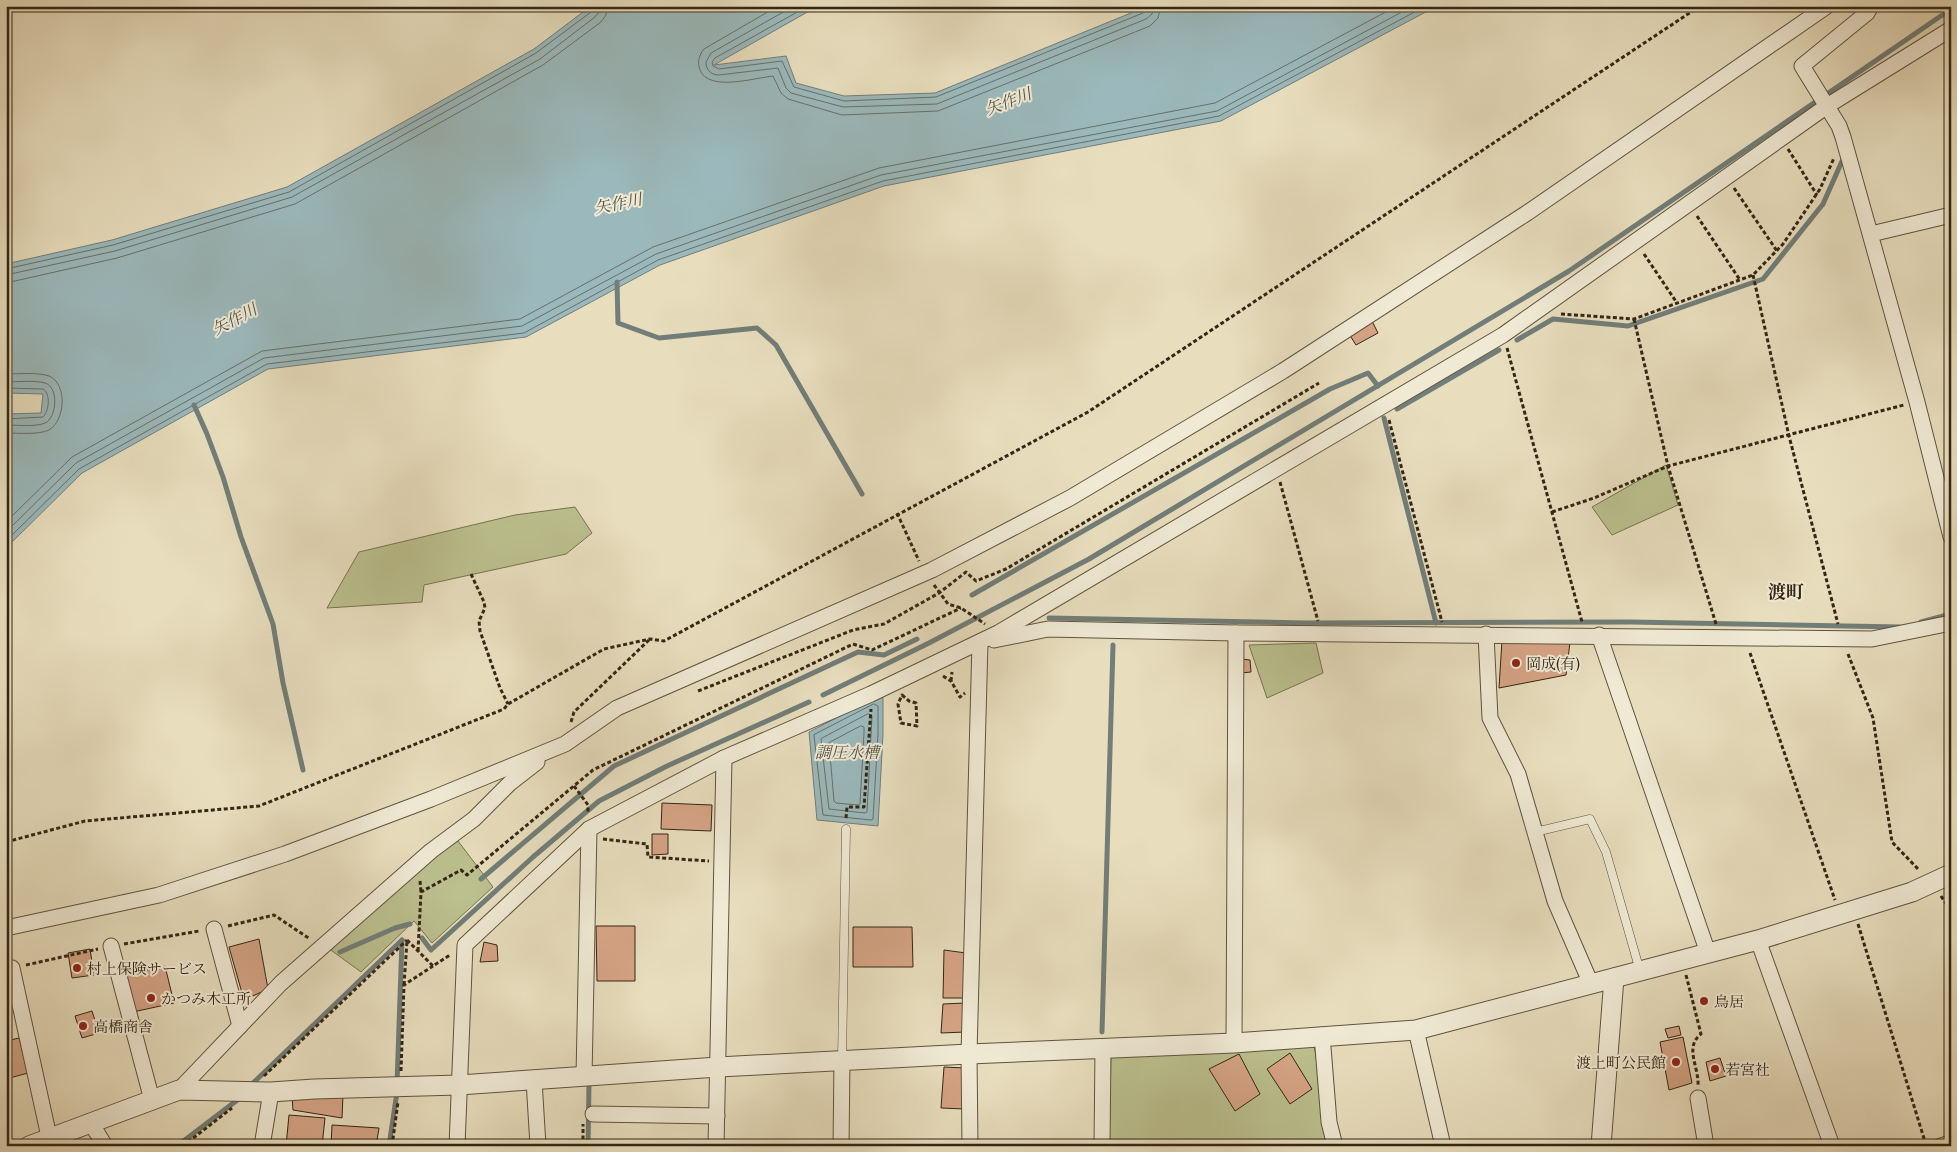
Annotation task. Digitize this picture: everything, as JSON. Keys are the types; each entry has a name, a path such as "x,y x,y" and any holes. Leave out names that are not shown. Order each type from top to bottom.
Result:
{"street":[{"path":"180,1090 281,983 431,851 474,819 510,783 617,708 925,574 1070,498 1283,371 1527,213 1826,6"},
{"path":"1872,6 1867,13 1802,66 1839,126 1843,137 1917,402 1951,538"},
{"path":"457,1146 465,945 589,834 724,758 871,694 998,633 1385,405 1503,335 1827,106 1951,29"},
{"path":"1871,234 1951,215"},
{"path":"980,642 1048,629 1236,633 1872,639 1951,623"},
{"path":"1234,1043 1236,633"},
{"path":"1486,634 1490,718 1518,774 1555,901 1591,984"},
{"path":"1593,635 1708,953"},
{"path":"970,1146 969,1054 980,642"},
{"path":"6,928 159,895 286,854 431,800 560,747"},
{"path":"716,1146 724,758"},
{"path":"584,1077 589,834"},
{"path":"29,1146 51,1142 90,1123 180,1090 270,1092 459,1085 718,1067 1234,1043 1322,1035 1416,1030 1758,940 1912,892 1951,874"},
{"path":"214,929 240,1026"},
{"path":"1758,940 1832,1146"},
{"path":"111,946 152,1100"},
{"path":"12,968 51,1142"},
{"path":"1601,1146 1614,978"},
{"path":"1416,1030 1443,1146"},
{"path":"1322,1035 1329,1122 1335,1146"},
{"path":"1102,1146 1103,1048"},
{"path":"840,1146 842,1060"},
{"path":"534,1080 538,1146"},
{"path":"262,1146 270,1092"},
{"path":"1698,1098 1706,1146"},
{"path":"593,1114 717,1116"},
{"path":"90,1123 105,1146"},
{"path":"1941,1146 1951,1143"}],"lane":[{"path":"1535,832 1590,819 1606,852 1640,971"},
{"path":"842,1060 846,829"}],"path":[{"path":"6,842 85,821 259,806 504,709 508,704 604,649 650,640 664,641 897,513 1088,412 1700,6"},
{"path":"1533,314 1565,313 1634,319 1753,275 1776,251 1816,196 1843,137"},
{"path":"1781,138 1816,196"},
{"path":"1727,177 1776,251"},
{"path":"1689,204 1740,280"},
{"path":"1636,241 1677,303"},
{"path":"1753,275 1790,436 1842,638 1873,718 1892,842 1932,883"},
{"path":"1634,319 1668,466 1720,637"},
{"path":"1503,335 1552,512 1593,635"},
{"path":"696,692 853,630 884,624 939,593 966,572 976,581 1006,569 1319,383"},
{"path":"1552,512 1594,498 1668,466 1917,402"},
{"path":"1385,405 1445,634"},
{"path":"1276,469 1322,634"},
{"path":"897,513 925,574 948,604 961,608 998,633"},
{"path":"471,574 485,608 479,621 480,631 500,688 508,704"},
{"path":"418,951 421,892 460,870 467,874 593,770 853,644 872,650 961,608"},
{"path":"1744,637 1847,912 1926,1146"},
{"path":"560,747 574,712 650,640"},
{"path":"902,695 909,701 916,703 917,726 901,723 898,704 902,695"},
{"path":"846,829 847,807 864,806 871,727"},
{"path":"574,786 588,804"},
{"path":"589,834 647,844 648,857 722,862"},
{"path":"12,968 111,946 214,929 274,916 322,947"},
{"path":"407,940 432,966"},
{"path":"392,1146 400,1087 407,940"},
{"path":"183,1146 245,1098 248,1092 407,940"},
{"path":"404,986 465,945"},
{"path":"1682,960 1701,1034 1694,1039 1692,1048 1698,1078 1698,1098"}],"green space":[{"path":"1666,465 1678,505 1612,535 1592,507"},
{"path":"575,507 592,533 566,554 424,585 422,602 327,608 359,552 515,515"},
{"path":"1316,643 1323,673 1267,698 1249,645"},
{"path":"458,841 493,887 432,943 414,921 361,972 328,948 434,853"},
{"path":"1314,1046 1333,1146 1109,1146 1111,1056"}],"water":[{"name":"矢作川","path":"591,6 818,6 714,65 786,56 796,83 844,96 935,93 1148,6 1437,6 1221,121 884,186 660,265 526,337 268,369 82,473 6,548 6,414 41,413 43,394 6,393 6,264 112,240 287,187 534,49"},
{"name":"調圧水槽","path":"883,694 883,734 878,826 817,820 809,732"}],"building":[{"path":"1372,321 1378,333 1356,345 1349,334"},
{"path":"1502,640 1570,642 1566,675 1499,688"},
{"path":"1241,659 1250,660 1251,672 1241,673"},
{"path":"662,803 712,805 711,831 661,829"},
{"path":"652,834 668,834 668,854 652,855"},
{"path":"596,926 635,926 635,981 597,981"},
{"path":"853,927 912,927 913,967 853,967"},
{"path":"259,939 268,989 244,1000 229,947"},
{"path":"484,942 497,945 498,961 480,962"},
{"path":"90,949 94,975 72,978 68,953"},
{"path":"944,950 966,953 965,998 943,998"},
{"path":"165,966 174,1003 133,1012 124,975"},
{"path":"6,971 12,1004 6,1005"},
{"path":"965,1003 965,1032 941,1033 943,1004"},
{"path":"92,1011 99,1033 82,1038 75,1016"},
{"path":"1679,1026 1681,1035 1668,1038 1665,1029"},
{"name":"渡上町公民館","path":"1683,1037 1692,1083 1669,1090 1660,1042"},
{"path":"19,1038 28,1073 6,1079 6,1041"},
{"path":"1290,1053 1312,1089 1290,1104 1267,1069"},
{"path":"1239,1054 1260,1094 1235,1111 1209,1069"},
{"name":"若宮社","path":"1720,1058 1726,1076 1710,1081 1706,1062"},
{"path":"944,1067 966,1068 965,1109 941,1108"},
{"path":"343,1095 342,1118 293,1110 292,1096"},
{"path":"289,1115 325,1118 322,1146 286,1146"},
{"path":"332,1125 379,1128 376,1146 331,1146"}],"waterway":[{"path":"823,695 929,643 1089,559 1569,271 1951,9"},
{"path":"1517,340 1553,319 1628,326 1763,279 1823,204 1843,159"},
{"path":"617,282 618,323 659,338 757,328 776,345 862,494"},
{"path":"1397,409 1499,350"},
{"path":"972,595 1330,389 1368,373 1378,386"},
{"path":"194,405 223,477 241,537 273,624 283,683 303,770"},
{"path":"1384,418 1436,623"},
{"path":"1921,622 1951,614"},
{"path":"1049,618 1306,623 1631,622 1900,627"},
{"path":"481,879 614,766 858,652 884,655 917,639"},
{"path":"1102,1032 1113,645"},
{"path":"422,938 431,950 533,857 599,801 667,766 809,702"},
{"path":"340,952 395,928 410,924"},
{"path":"397,1084 402,940"},
{"path":"250,1086 402,940"},
{"path":"588,1146 589,1083"},
{"path":"389,1146 397,1092"},
{"path":"177,1146 240,1098"}],"place":[{"name":"岡成(有)","path":"1516,663"},
{"name":"村上保険サービス","path":"77,968"},
{"name":"かつみ木工所","path":"151,998"},
{"name":"鳥居","path":"1704,1001"},
{"name":"高橋商舎","path":"83,1026"},
{"name":"渡上町公民館","path":"1676,1062"},
{"name":"若宮社","path":"1715,1069"}],"district":[{"name":"渡町","path":"1786,592"}]}
